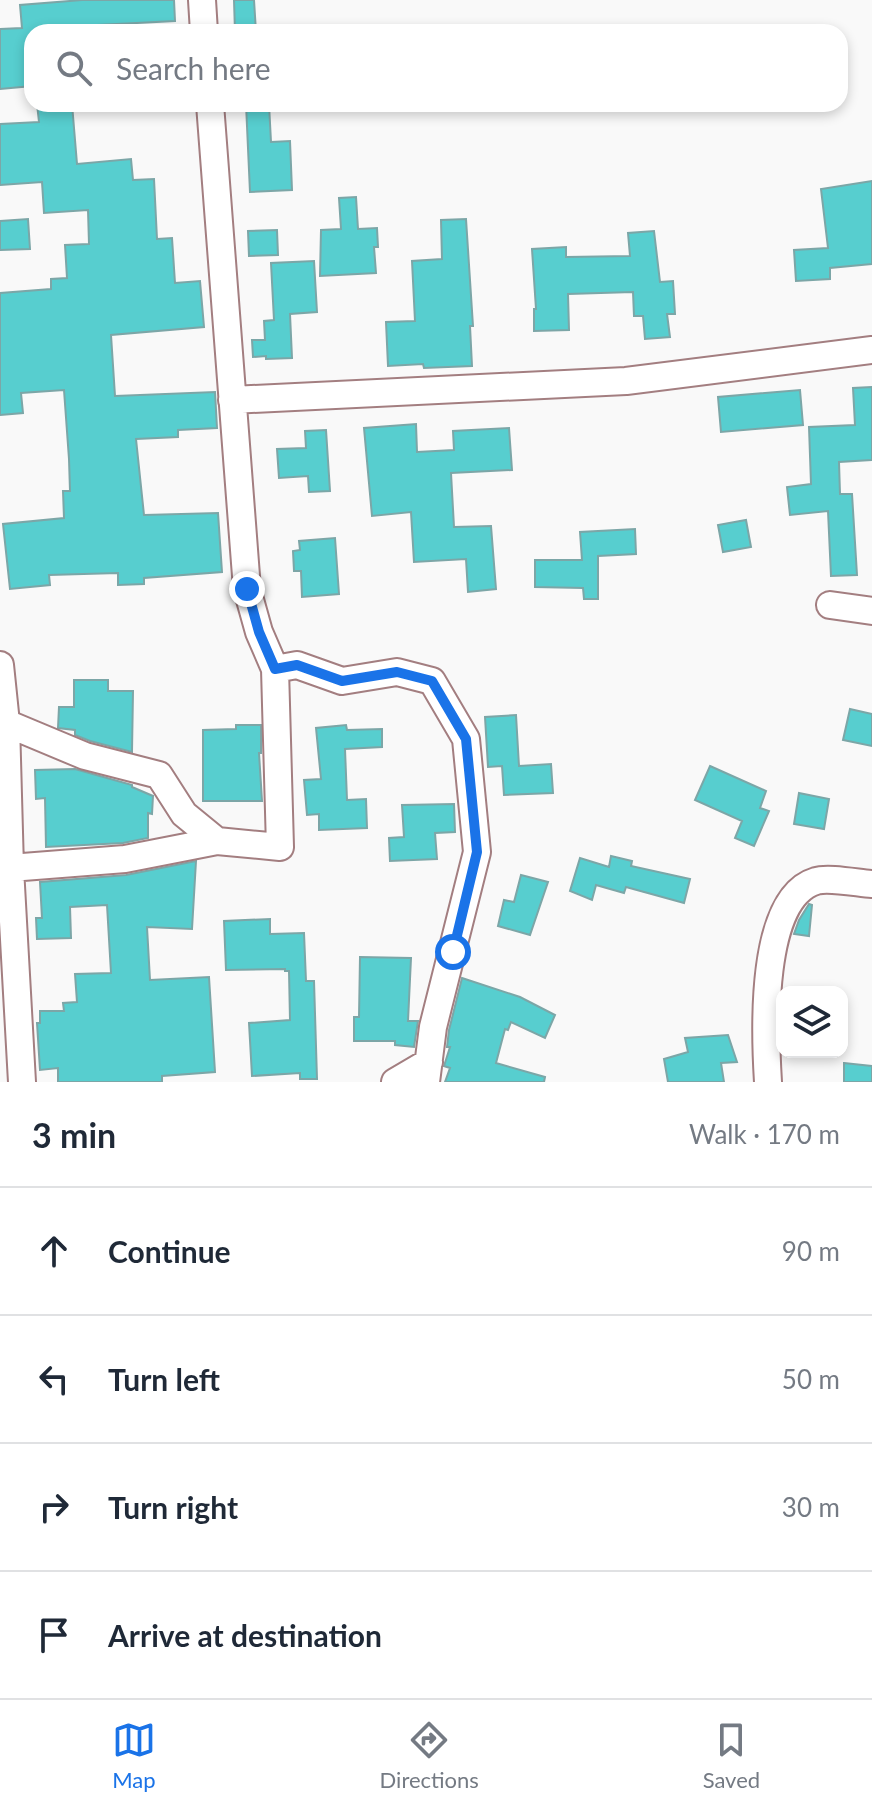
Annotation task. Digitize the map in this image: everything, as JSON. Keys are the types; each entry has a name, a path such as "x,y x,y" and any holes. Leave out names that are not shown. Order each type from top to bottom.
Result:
{"street":[{"path":"202,0 204,24"},
{"path":"10,868 125,859 217,841 280,847 275,669 259,632 247,589 211,112"},
{"path":"232,400 626,381 872,350"},
{"path":"830,605 872,611"},
{"path":"0,665 6,723 10,868 22,1082"},
{"path":"275,669 297,665 342,681 397,672 432,681 466,739 477,852 433,1027 427,1072 395,1082"},
{"path":"6,723 85,756 159,775 184,814 217,841"},
{"path":"768,1082 765,1016 770,971 774,941 792,895 817,880 872,884"}],"building":[{"path":"82,0 174,0 175,21 24,24 24,87 0,89 0,29 22,28 20,5"},
{"path":"234,0 254,0 256,24 235,24"},
{"path":"38,112 73,112 77,164 131,159 133,180 154,179 157,239 172,238 175,283 200,281 204,327 111,335 115,396 215,392 217,428 178,430 178,437 136,439 144,515 218,513 222,572 144,578 144,584 118,585 118,573 49,575 50,585 10,589 3,524 64,518 63,491 70,491 69,459 64,390 21,393 23,413 0,415 0,293 51,289 51,279 67,278 65,245 89,244 88,210 44,213 42,182 0,185 0,124 39,122"},
{"path":"246,112 269,112 271,142 290,141 292,190 250,192"},
{"path":"872,181 872,264 830,268 830,279 796,281 794,250 828,248 821,189"},
{"path":"356,197 358,229 377,228 378,247 374,247 376,273 320,276 321,230 341,229 339,198"},
{"path":"28,219 30,249 0,250 0,221"},
{"path":"466,219 473,326 470,326 472,366 388,366 386,322 415,321 412,261 442,259 441,220"},
{"path":"277,230 278,255 249,256 248,231"},
{"path":"654,231 660,282 673,281 675,314 667,314 670,337 645,339 643,316 634,316 633,292 568,294 569,330 534,331 536,309 532,249 566,247 566,257 630,256 628,233"},
{"path":"314,261 317,312 290,314 292,358 253,357 252,340 265,340 264,321 274,320 271,263"},
{"path":"872,387 872,460 839,462 840,494 852,494 857,575 831,576 828,511 790,515 787,487 811,484 809,427 855,425 853,388"},
{"path":"800,390 803,425 721,432 718,397"},
{"path":"416,424 417,452 454,450 453,431 509,428 512,470 451,473 454,527 491,526 496,589 468,592 466,559 414,562 411,512 372,516 364,428"},
{"path":"326,430 330,491 309,492 308,476 279,478 277,449 306,448 305,431"},
{"path":"746,520 751,547 723,552 718,525"},
{"path":"635,529 636,554 598,556 598,599 584,599 583,588 535,587 535,560 582,560 580,532"},
{"path":"335,538 339,594 302,597 301,571 294,571 293,551 300,550 299,541"},
{"path":"74,680 108,680 108,691 133,691 132,752 90,741 75,735 75,730 58,728 59,707 74,707"},
{"path":"850,709 872,714 872,746 843,740"},
{"path":"516,715 519,766 551,764 553,793 504,795 502,766 488,767 485,717"},
{"path":"236,725 261,725 262,801 203,801 203,730 236,729"},
{"path":"346,725 347,730 382,729 382,747 345,749 347,800 366,799 367,828 319,830 319,814 307,815 304,780 321,779 316,728"},
{"path":"710,766 766,791 760,808 769,811 754,846 735,838 742,821 695,800"},
{"path":"75,769 132,785 153,796 152,814 148,813 148,838 123,843 46,847 45,798 36,799 35,770"},
{"path":"799,793 829,799 824,829 794,824"},
{"path":"454,804 455,832 435,833 437,859 390,861 389,838 404,837 402,805"},
{"path":"611,856 632,861 631,866 690,879 684,903 626,887 624,893 596,885 592,900 570,891 580,858 609,867"},
{"path":"196,861 192,929 147,927 150,980 209,977 215,1072 162,1076 162,1082 58,1082 58,1068 40,1070 37,1023 40,1023 40,1011 64,1011 63,1003 77,1002 75,974 111,973 107,905 70,907 71,938 37,939 36,918 42,918 40,882 126,875"},
{"path":"521,875 548,882 530,935 498,926 504,900 514,902"},
{"path":"809,904 812,905 809,936 794,934 799,920"},
{"path":"270,919 270,934 304,933 306,981 314,981 317,1079 300,1079 300,1073 252,1076 249,1023 290,1020 289,971 226,970 224,921"},
{"path":"360,957 411,958 408,1021 418,1021 414,1047 395,1045 395,1041 354,1041 354,1017 359,1017"},
{"path":"462,978 520,997 555,1015 545,1038 511,1022 508,1030 505,1029 496,1063 545,1077 544,1082 445,1082 450,1068 444,1066 450,1047 447,1047 449,1030"},
{"path":"728,1035 737,1062 721,1063 724,1082 668,1082 664,1059 688,1052 685,1038"},
{"path":"844,1063 872,1066 872,1082 844,1082"}],"route":[{"path":"247,589 259,632 275,669 297,665 342,681 397,672 432,681 466,739 477,852 453,952"}]}
